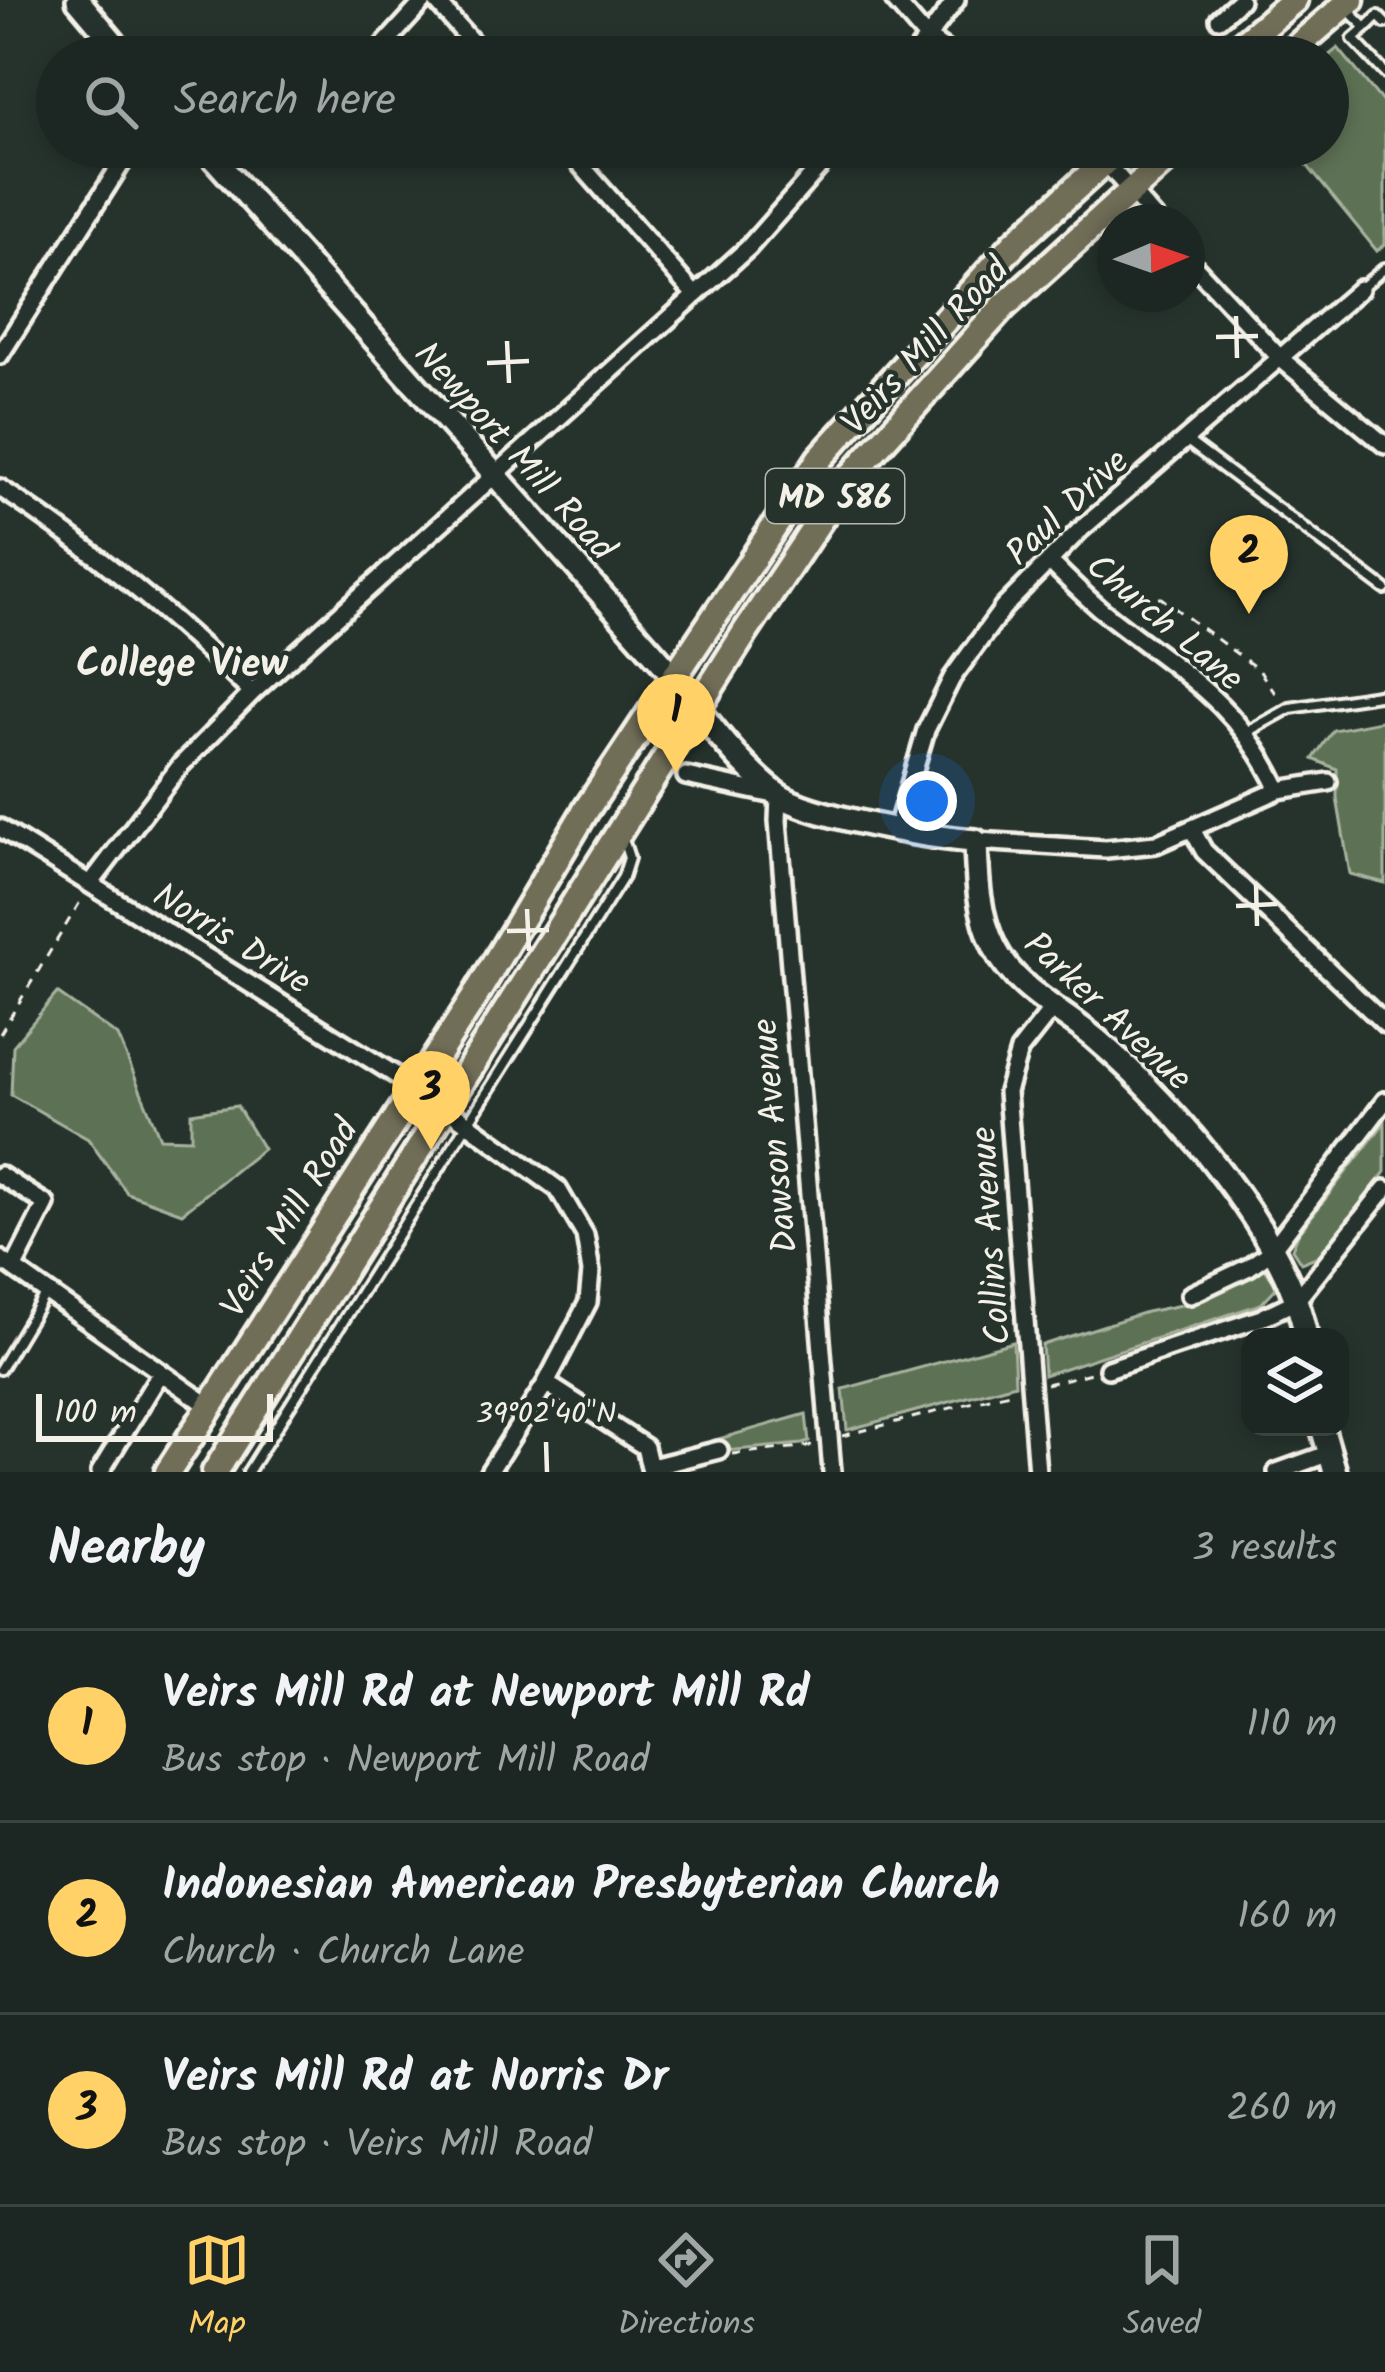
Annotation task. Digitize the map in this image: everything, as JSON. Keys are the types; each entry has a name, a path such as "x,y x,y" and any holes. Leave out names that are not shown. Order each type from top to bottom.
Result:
{"main road":[{"path":"1252,36 1294,0"},
{"path":"1310,36 1348,3"},
{"name":"Veirs Mill Road","path":"215,1472 430,1098 474,998 586,810 748,562 820,458 1089,168"},
{"name":"Veirs Mill Road","path":"168,1472 209,1406 619,832 843,485 1004,306 1156,168"}],"street":[{"path":"78,0 108,36"},
{"path":"392,36 425,0"},
{"path":"435,0 467,36"},
{"path":"894,0 925,36"},
{"path":"927,36 956,0"},
{"path":"1220,19 1240,0"},
{"path":"2,348 118,168"},
{"name":"Newport Mill Road","path":"223,168 697,709 779,796"},
{"path":"583,168 695,295"},
{"path":"91,883 181,766 252,693 695,295 784,211 820,168"},
{"path":"1117,168 1143,204"},
{"path":"1205,277 1281,359 1385,445"},
{"name":"Paul Drive","path":"896,828 926,730 952,678 1003,608 1185,439 1360,289"},
{"path":"0,488 76,539 172,615 252,693"},
{"name":"Church Lane","path":"1049,561 1100,609 1216,697 1247,732 1279,790"},
{"name":"Newport Mill Road","path":"686,776 779,796 871,826 976,841 1106,849 1156,844 1279,790 1328,782"},
{"name":"Dawson Avenue","path":"779,796 832,1472"},
{"name":"Norris Drive","path":"0,828 430,1098 558,1189 584,1234 591,1272 588,1302 546,1383 489,1472"},
{"path":"1192,831 1204,851 1385,1024"},
{"name":"Parker Avenue","path":"976,841 977,896 995,949 1016,977 1094,1037 1169,1108 1230,1187 1287,1276 1304,1328"},
{"name":"Collins Avenue","path":"1037,1472 1007,1092 1019,1051 1052,1009"},
{"path":"1190,1295 1250,1267 1271,1251 1385,1101"},
{"path":"0,1175 46,1204 7,1263 209,1406"},
{"path":"1108,1369 1261,1318 1296,1301 1385,1189"},
{"path":"100,1472 161,1372"},
{"path":"546,1383 627,1432 645,1447 651,1469 718,1450"},
{"path":"1277,1472 1303,1460 1331,1463"}],"lane":[{"path":"1348,3 1366,28"},
{"path":"1385,23 1378,16 1353,39 1385,73"},
{"path":"1360,289 1385,268"},
{"path":"1185,439 1385,589"},
{"path":"1247,732 1290,708 1385,694"},
{"path":"248,1472 623,877 629,858 619,832"},
{"path":"0,1370 48,1290"}],"path":[{"path":"1122,599 1161,598 1259,670 1273,695 1290,708"},
{"path":"0,1034 91,883"},
{"path":"1044,1384 1108,1369"},
{"path":"841,1436 1016,1392"},
{"path":"718,1450 728,1454 819,1446"}],"green space":[{"path":"1349,61 1385,105 1385,244 1377,251 1309,168 1349,168"},
{"path":"1385,720 1385,883 1350,874 1337,769 1313,759 1333,730"},
{"path":"57,993 118,1036 160,1138 191,1139 191,1113 237,1106 263,1149 182,1213 127,1193 88,1139 11,1095 13,1046"},
{"path":"1385,1122 1385,1172 1321,1255 1301,1263 1292,1249 1298,1234"},
{"path":"1265,1269 1277,1287 1261,1304 1044,1375 1042,1345 1186,1304"},
{"path":"1013,1342 1015,1384 847,1430 843,1389"},
{"path":"806,1414 809,1442 802,1444 725,1451 715,1440"}],"place":[{"name":"Indonesian American Presbyterian Church","path":"1249,614"},
{"name":"Veirs Mill Rd at Newport Mill Rd","path":"676,773"},
{"name":"Veirs Mill Rd at Norris Dr","path":"431,1150"}],"district":[{"name":"College View","path":"182,662"}]}
